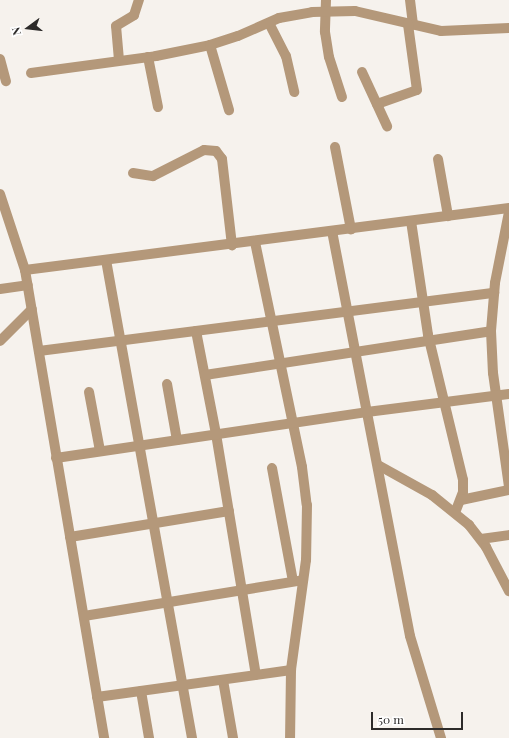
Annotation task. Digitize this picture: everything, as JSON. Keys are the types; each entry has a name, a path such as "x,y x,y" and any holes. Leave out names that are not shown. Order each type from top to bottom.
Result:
{"street":[{"path":"119,60 116,26 118,22 134,15 139,0"},
{"path":"326,0 329,58 342,97"},
{"path":"377,104 417,90 410,0"},
{"path":"31,73 148,57 210,45 287,15 326,11 355,11 454,32 509,28"},
{"path":"269,23 286,56 294,92"},
{"path":"210,45 229,110"},
{"path":"148,57 158,107"},
{"path":"0,59 6,81"},
{"path":"362,72 387,126"},
{"path":"335,147 350,229"},
{"path":"133,173 153,176 204,150 216,150 222,159 232,245"},
{"path":"438,160 448,216"},
{"path":"1,198 25,270 28,285 104,738"},
{"path":"25,270 232,245 509,208"},
{"path":"509,212 507,235 494,293 490,331 496,396 506,447 509,487"},
{"path":"411,221 429,339 463,480 461,500 455,513"},
{"path":"332,231 410,636 441,738"},
{"path":"255,242 307,505 303,580 291,670 290,738"},
{"path":"106,260 166,602 192,738"},
{"path":"0,289 28,285"},
{"path":"39,351 494,293"},
{"path":"0,341 32,309"},
{"path":"196,331 216,434 256,675"},
{"path":"205,375 429,339 490,331"},
{"path":"167,384 176,440"},
{"path":"89,392 100,451"},
{"path":"56,458 367,412 509,394"},
{"path":"378,465 422,488 455,513 481,539 506,580 509,590"},
{"path":"272,468 293,581"},
{"path":"461,500 509,490"},
{"path":"70,537 229,511"},
{"path":"481,539 509,535"},
{"path":"84,616 303,580"},
{"path":"97,697 291,670"},
{"path":"223,680 233,738"},
{"path":"141,691 149,738"}]}
